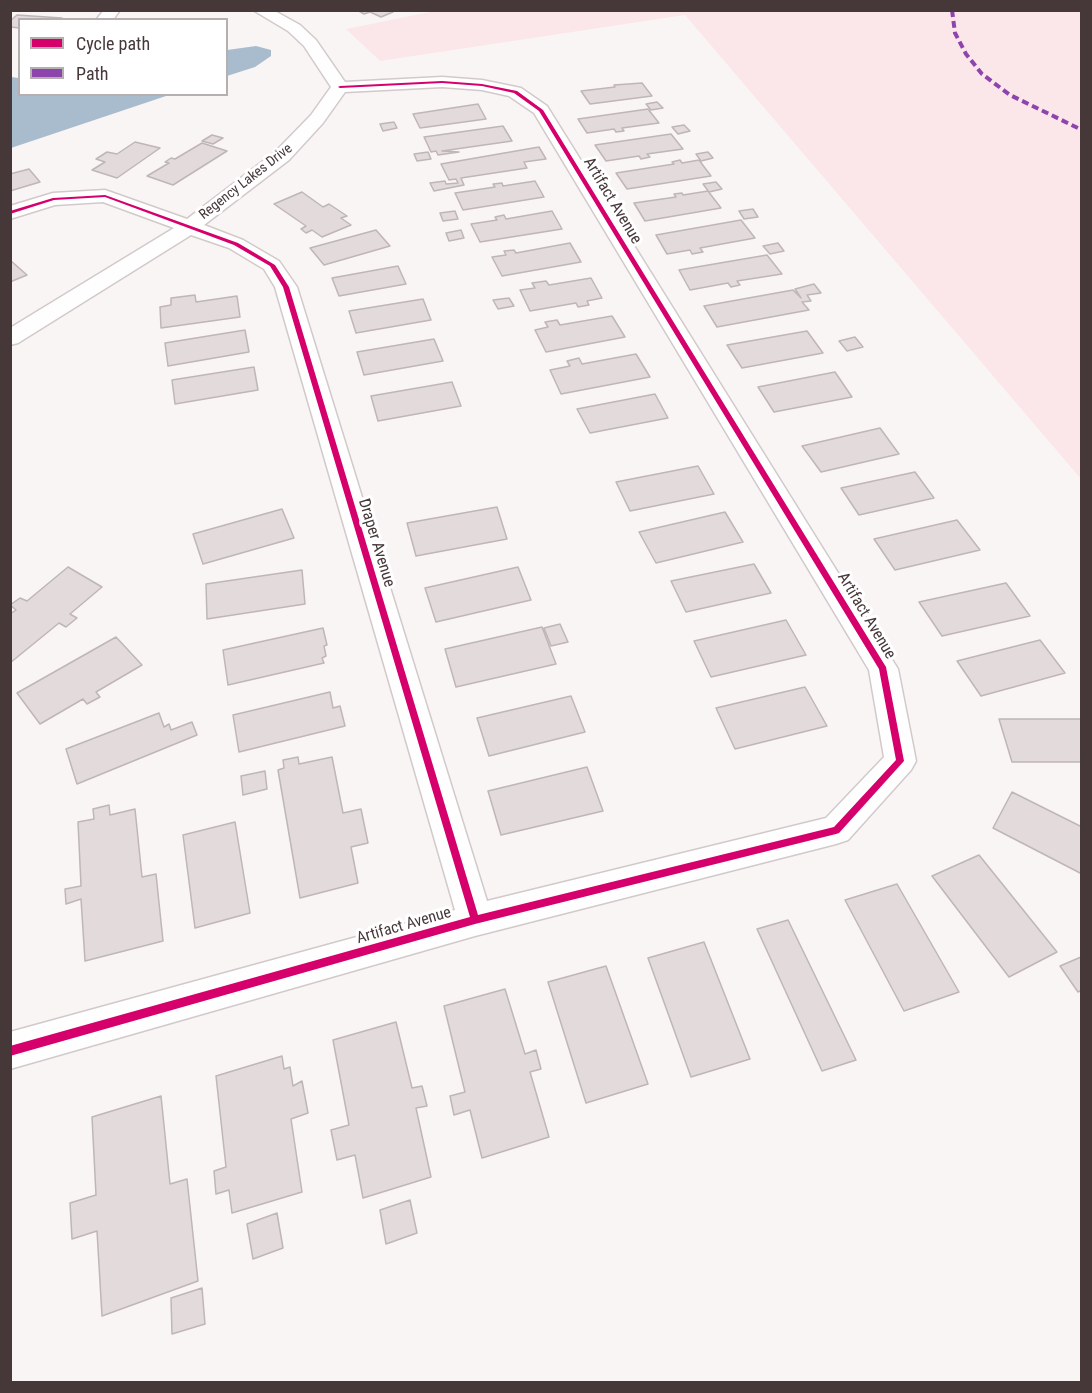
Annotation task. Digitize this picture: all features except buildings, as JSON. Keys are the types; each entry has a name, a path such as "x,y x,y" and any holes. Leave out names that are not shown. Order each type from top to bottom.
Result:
{"street":[{"path":"260,10 294,28 310,43 340,87"},
{"name":"Artifact Avenue","path":"10,1051 475,920 836,830 900,761 883,669 541,110 515,92 482,85 442,82 340,87"},
{"name":"Regency Lakes Drive","path":"10,338 188,228 289,149 311,127 340,87"},
{"name":"Draper Avenue","path":"10,213 52,199 105,196 236,244 272,265 286,287 475,920"}],"shaded area":[{"path":"440,10 1081,11 1081,479 685,15 380,61 346,29"}],"water":[{"path":"256,46 271,50 271,56 255,67 228,76 228,50"},
{"path":"11,77 18,78 18,96 166,96 11,148"}],"marked path":[{"path":"952,10 955,33 966,54 982,74 1010,95 1082,130"}],"cycle path":[{"path":"10,1051 475,920 836,830 900,761 883,669 541,110 515,92 482,85 442,82 340,87"},
{"path":"10,213 53,199 105,196 236,244 272,265 286,287 475,920"}]}
